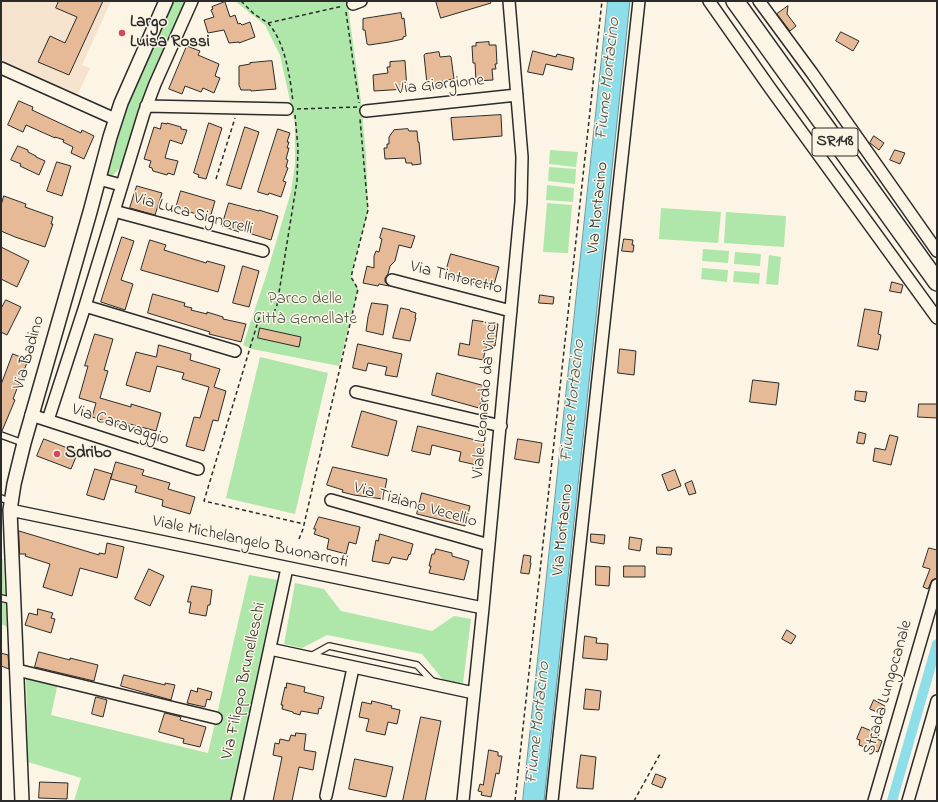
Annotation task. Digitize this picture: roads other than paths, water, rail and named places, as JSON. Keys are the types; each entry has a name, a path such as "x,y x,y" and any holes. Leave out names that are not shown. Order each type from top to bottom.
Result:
{"main road":[{"name":"SR148","path":"735,1 937,282"}],"street":[{"name":"Via Badino","path":"22,801 14,601 8,503 31,415 116,119 166,1"},
{"path":"48,420 85,306 146,106 192,1"},
{"name":"Viale Leonardo da Vinci","path":"463,801 484,608 512,311 523,174 509,1"},
{"name":"Via Mortacino","path":"552,801 639,1"},
{"path":"709,1 774,94 937,318"},
{"path":"759,1 812,73 937,251"},
{"path":"1,68 116,119"},
{"name":"Via Giorgione","path":"363,109 517,95"},
{"path":"146,106 290,109"},
{"path":"99,179 121,185"},
{"name":"Via Luca Signorelli","path":"114,211 263,251"},
{"name":"Via Tintoretto","path":"392,280 512,311"},
{"path":"85,306 235,351"},
{"path":"356,392 501,426"},
{"name":"Via Caravaggio","path":"31,415 198,469"},
{"name":"Via Tiziano Vecellio","path":"331,500 490,545"},
{"name":"Viale Michelangelo Buonarroti","path":"8,503 287,568 484,608"},
{"name":"Via Filippo Brunelleschi","path":"237,801 287,568"},
{"name":"Strada Lungocanale","path":"874,801 937,585"},
{"path":"270,649 474,693"},
{"path":"326,796 353,668"},
{"path":"17,670 216,718"},
{"path":"908,801 937,701"}],"lane":[{"path":"1,435 24,443"},
{"path":"1,598 14,601"},
{"path":"308,658 329,646 417,665 435,685"}],"water":[{"name":"Fiume Mortacino","path":"608,1 630,1 544,801 523,801"}],"waterway":[{"path":"892,801 937,644"}],"place":[{"name":"Largo Luisa Rossi","path":"122,33"},
{"name":"Sdribo","path":"57,454"}],"park label":[{"name":"Parco delle Città Gemellate","path":"305,310"}]}
